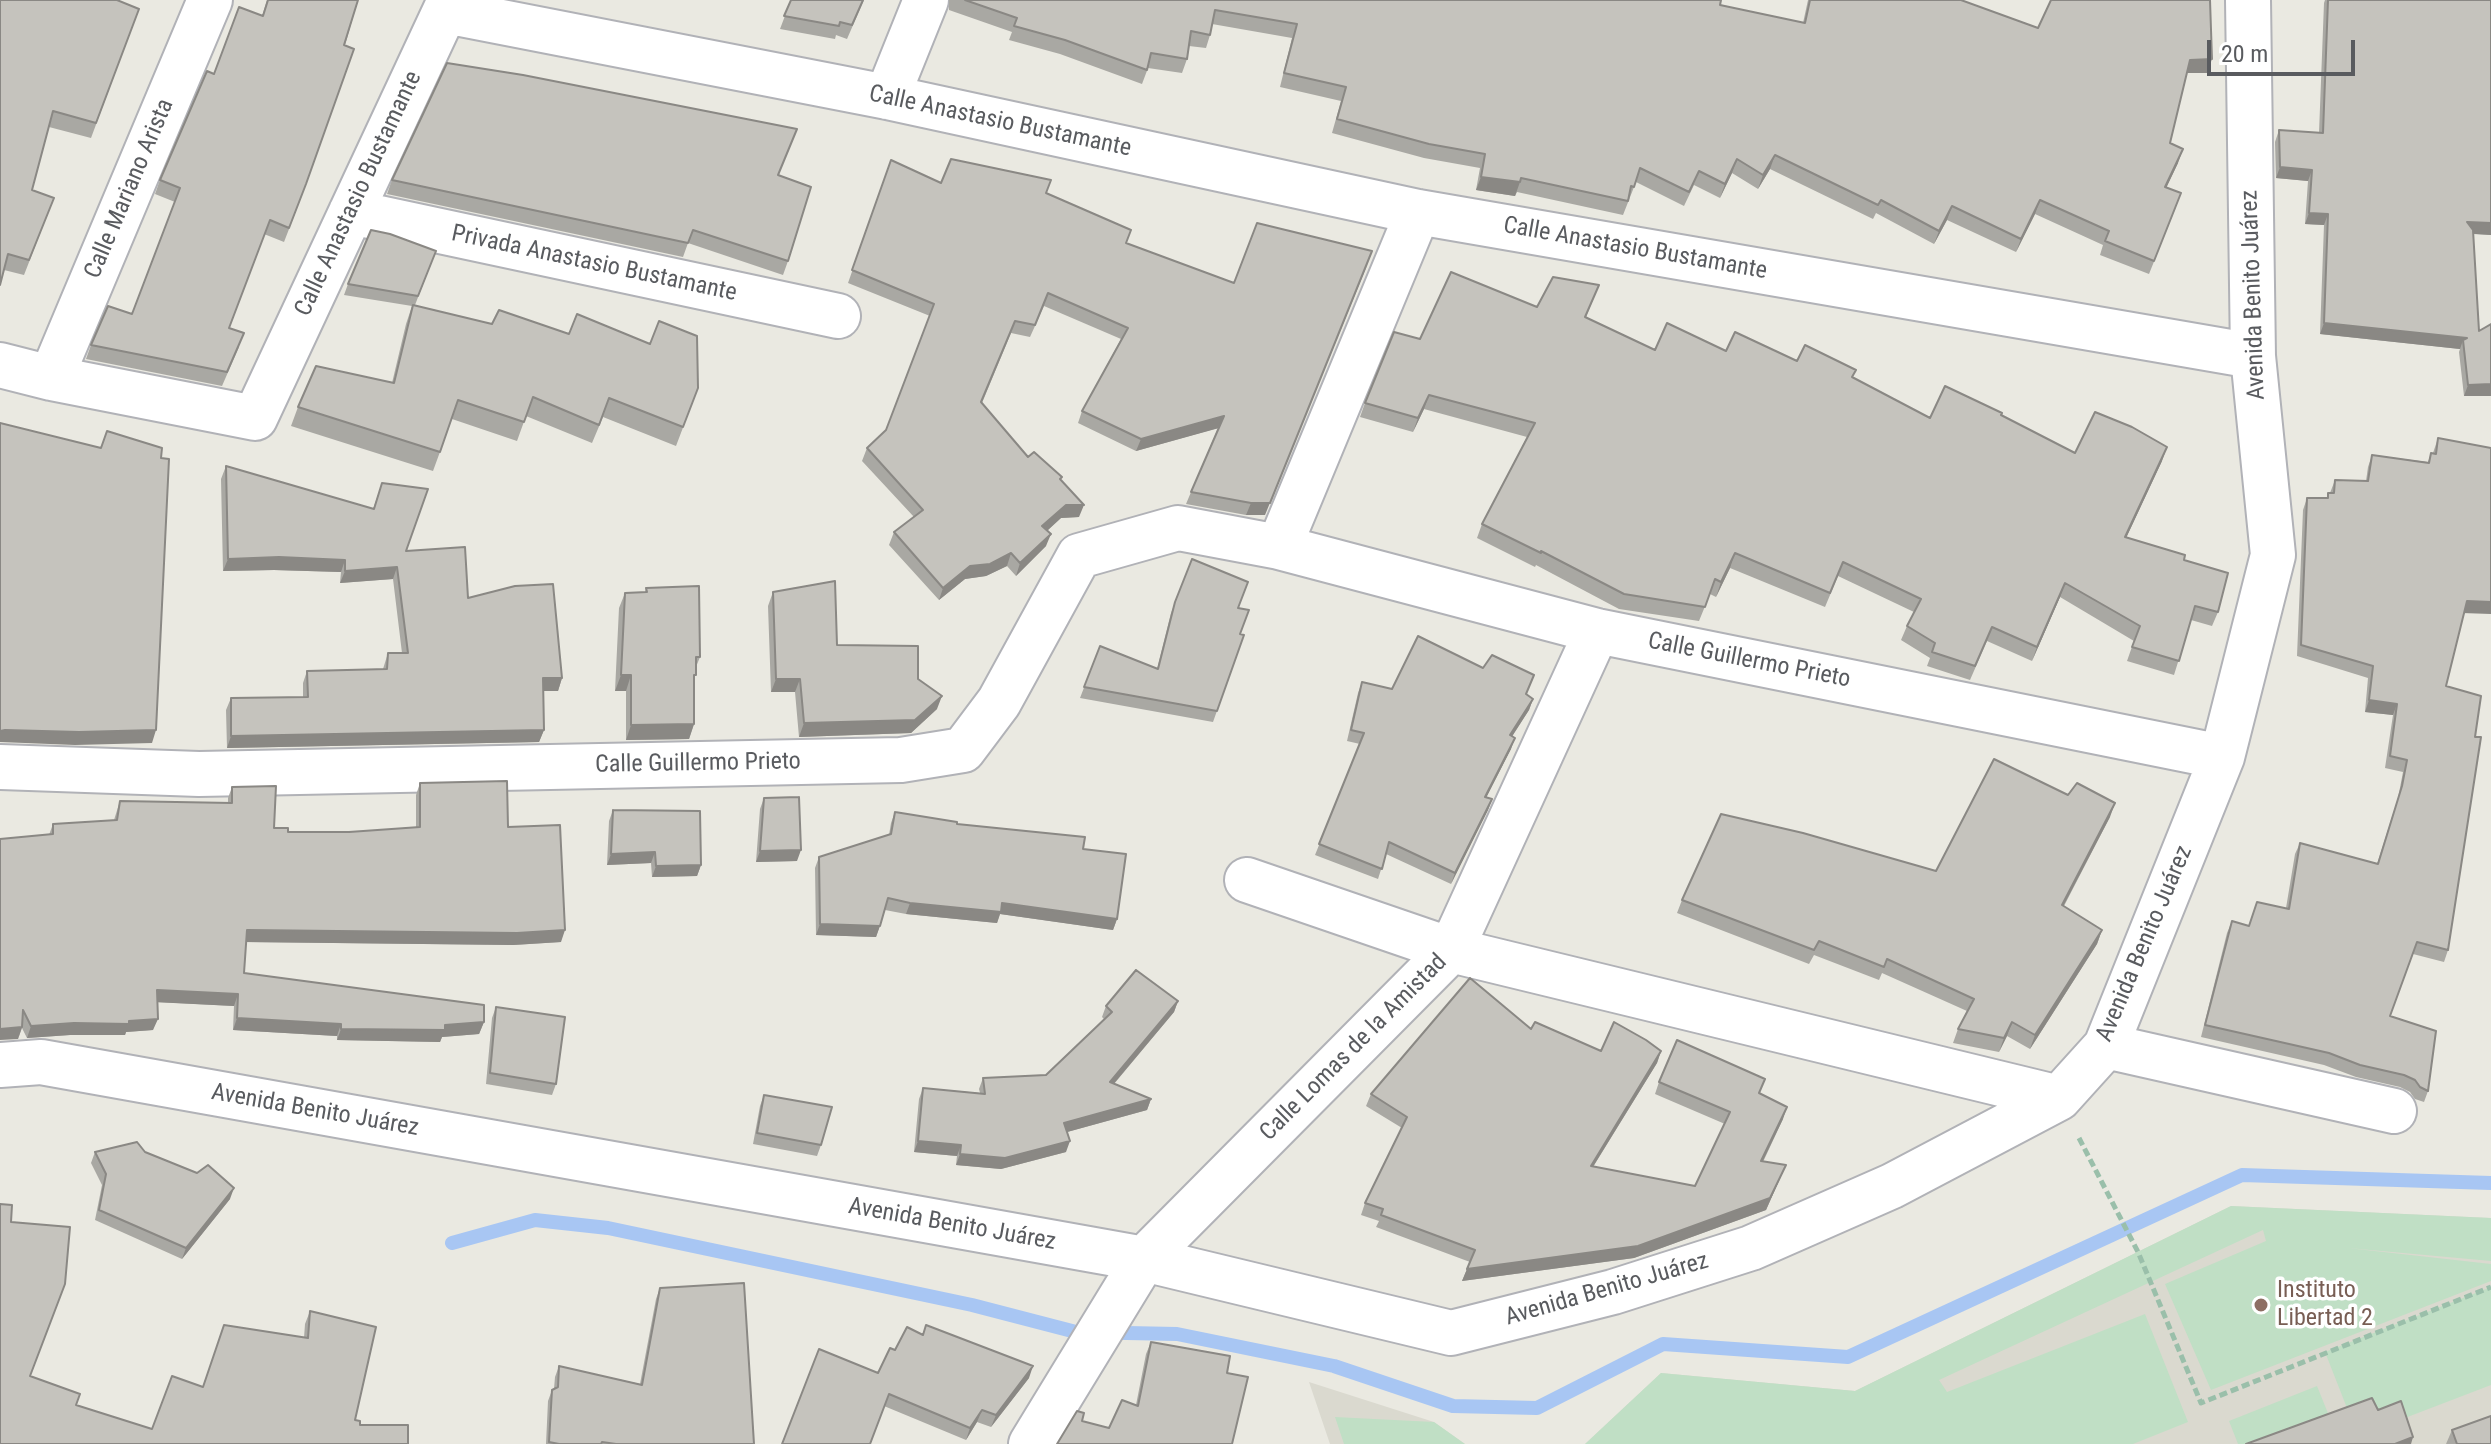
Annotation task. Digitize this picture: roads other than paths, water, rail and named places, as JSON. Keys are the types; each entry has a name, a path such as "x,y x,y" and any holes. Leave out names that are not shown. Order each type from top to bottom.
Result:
{"street":[{"name":"Calle Mariano Arista","path":"51,378 210,0"},
{"path":"887,97 926,0"},
{"name":"Avenida Benito Juárez","path":"0,1065 41,1062 1144,1259 1451,1333 1613,1292 1751,1248 1892,1186 2059,1098 2106,1046 2222,757 2273,555 2253,356 2248,0"},
{"name":"Calle Anastasio Bustamante","path":"0,365 255,418 445,11 887,97 1418,212 2253,356"},
{"name":"Privada Anastasio Bustamante","path":"351,212 838,316"},
{"path":"1279,547 1418,212"},
{"name":"Calle Guillermo Prieto","path":"0,767 215,774 901,760 963,750 999,702 1079,556 1178,528 1279,547 1597,631 2222,757"},
{"name":"Calle Lomas de la Amistad","path":"1031,1444 1144,1259 1451,950 1597,631"},
{"path":"1247,880 1451,950 2059,1098"},
{"path":"2106,1046 2394,1111"}],"waterway":[{"path":"452,1243 535,1220 608,1228 972,1305 1076,1332 1177,1334 1334,1366 1453,1406 1537,1408 1663,1344 1848,1357 2242,1175 2491,1183"}],"place":[{"name":"Instituto Libertad 2","path":"2261,1305"}]}
